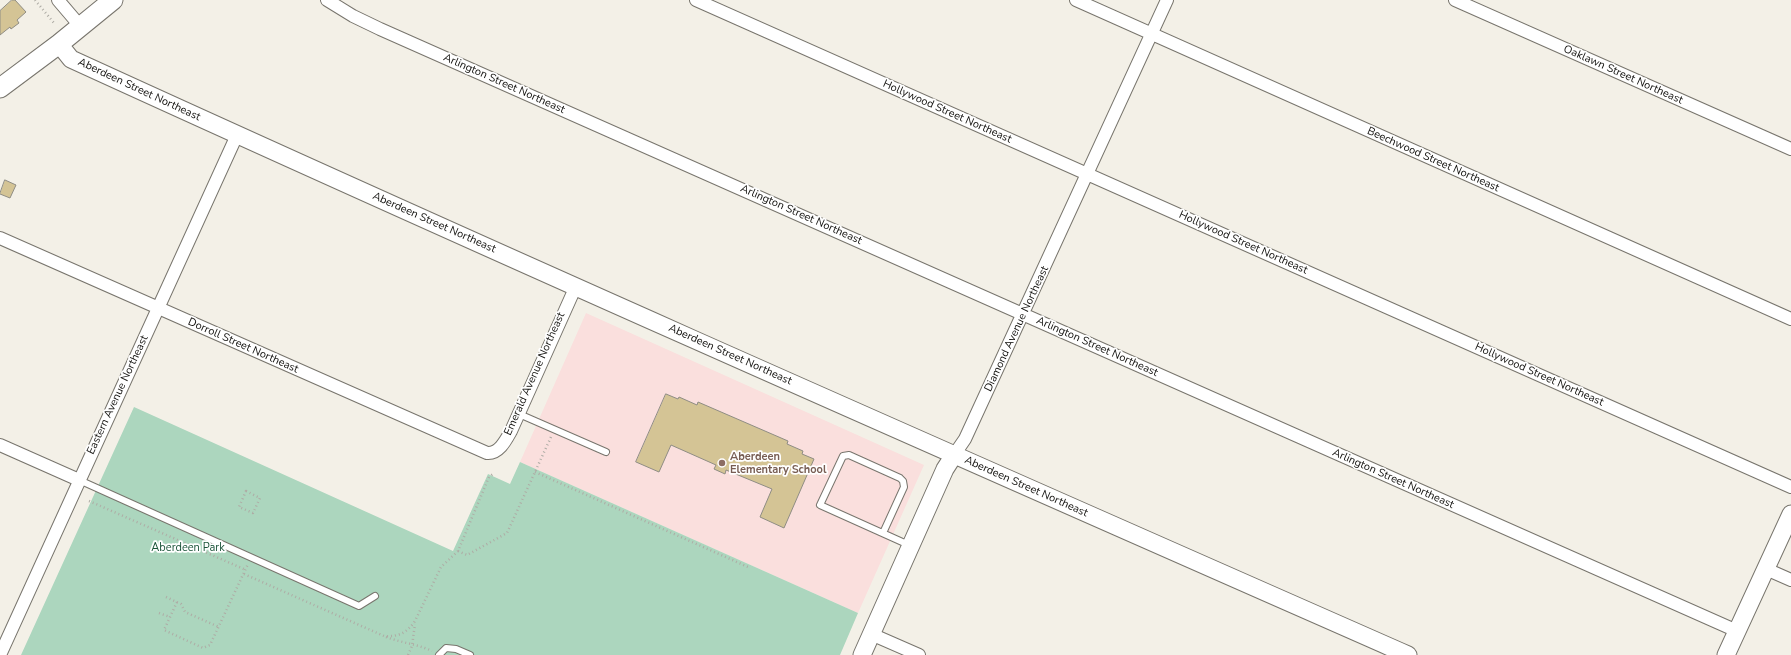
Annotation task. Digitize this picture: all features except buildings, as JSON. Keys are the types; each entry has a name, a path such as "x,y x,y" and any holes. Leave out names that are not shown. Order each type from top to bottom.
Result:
{"main road":[{"path":"0,88 81,27 113,0"}],"street":[{"path":"58,0 81,27"},
{"name":"Hollywood Street Northeast","path":"696,0 1791,487"},
{"name":"Beechwood Street Northeast","path":"1076,0 1791,319"},
{"name":"Diamond Avenue Northeast","path":"862,655 945,469 965,439 1024,314 1167,0"},
{"name":"Oaklawn Street Northeast","path":"1455,0 1791,149"},
{"name":"Arlington Street Northeast","path":"331,1 353,16 380,29 1737,632"},
{"name":"Aberdeen Street Northeast","path":"59,44 71,59 237,135 954,455 1408,655"},
{"name":"Eastern Avenue Northeast","path":"1,653 237,135"},
{"name":"Dorroll Street Northeast","path":"0,238 487,453"},
{"name":"Emerald Avenue Northeast","path":"487,453 494,452 501,447 519,414 576,286"},
{"path":"0,445 79,480"},
{"path":"1726,655 1791,514"},
{"path":"1766,569 1791,580"},
{"path":"871,634 919,655"}],"lane":[{"path":"519,414 606,452"},
{"path":"883,533 904,488 903,481 900,478 849,455 843,456 820,505 911,546"},
{"path":"79,480 359,606 375,596"},
{"path":"439,655 446,648 452,648 470,655"}],"path":[{"path":"34,0 54,23"},
{"path":"458,551 467,555 507,534 555,430"},
{"path":"535,472 748,567"},
{"path":"384,636 393,637 410,629 441,567 458,551 489,477 493,474"},
{"path":"246,491 260,498 256,506 253,513 239,506 246,491"},
{"path":"238,497 242,499"},
{"path":"89,501 246,570"},
{"path":"256,506 260,508"},
{"path":"177,602 164,630 204,648 210,645 251,558"},
{"path":"244,574 384,636 412,646 417,645 439,655"},
{"path":"166,597 182,604 185,612 219,626"},
{"path":"159,612 170,617"},
{"path":"408,655 412,646 415,621"}],"shaded area":[{"name":"Aberdeen Elementary School","path":"586,313 924,465 858,613 520,462"}],"green space":[{"name":"Aberdeen Park","path":"134,407 453,551 488,474 510,484 520,462 858,613 840,655 21,655"}],"place":[{"name":"Aberdeen Elementary School","path":"722,463"}]}
